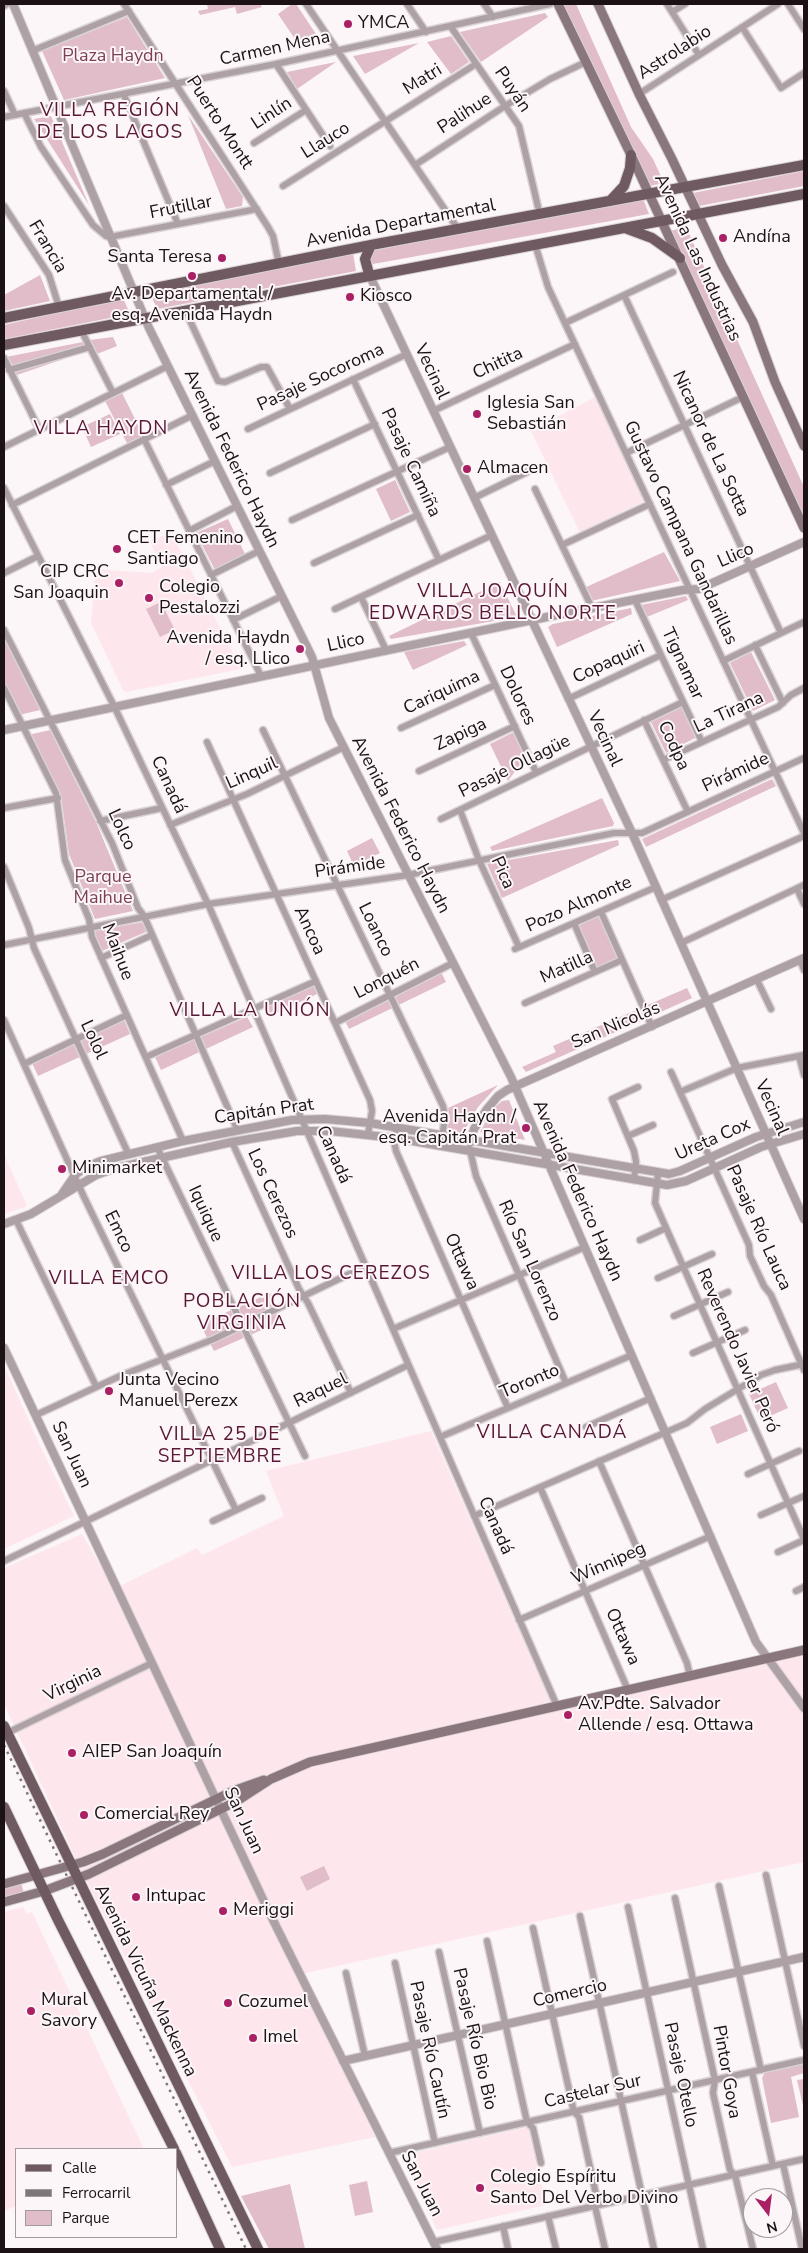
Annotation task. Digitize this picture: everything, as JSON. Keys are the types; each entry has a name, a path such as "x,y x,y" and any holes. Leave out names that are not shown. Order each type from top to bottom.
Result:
{"main road":[{"name":"Avenida Las Industrias","path":"558,4 632,155 804,528"},
{"name":"Avenida Las Industrias","path":"598,4 722,266 756,329 775,382 804,446"},
{"path":"610,201 624,186 632,155"},
{"name":"Avenida Departamental","path":"4,318 371,245 804,165"},
{"path":"4,345 369,274 804,194"},
{"path":"622,228 652,238 680,258"},
{"path":"369,274 365,259 371,245"},
{"path":"4,1902 54,1888 78,1878 237,1801 269,1780 321,1758 804,1650"},
{"name":"Avenida Vicuña Mackenna","path":"5,1729 224,2183 258,2249"},
{"path":"4,1884 72,1865 103,1854 216,1799 255,1783 269,1780"},
{"path":"4,1807 44,1891 173,2148"},
{"path":"178,2157 220,2249"}],"street":[{"name":"Avenida Federico Haydn","path":"12,4 144,318 315,665 326,712 515,1086 756,1642 804,1708"},
{"name":"Puerto Montt","path":"124,4 257,209 273,236 279,264"},
{"path":"307,4 458,229"},
{"path":"407,4 426,32"},
{"path":"484,4 493,17"},
{"name":"Carmen Mena","path":"4,117 276,64 550,4"},
{"path":"667,4 699,55"},
{"path":"672,12 685,4"},
{"name":"Astrolabio","path":"639,94 778,4"},
{"path":"788,4 804,29"},
{"path":"32,51 129,11"},
{"name":"Puyán","path":"451,26 519,126 538,207"},
{"path":"742,27 781,88 804,73"},
{"name":"Palihue","path":"415,165 505,106 586,62"},
{"path":"276,64 330,146"},
{"name":"Matri","path":"386,121 476,64"},
{"path":"4,91 15,115"},
{"path":"124,95 178,224"},
{"name":"Linlín","path":"254,143 306,110"},
{"path":"24,113 37,141 92,225 102,234 110,237"},
{"name":"Llauco","path":"283,186 386,121"},
{"name":"Francia","path":"4,206 51,279 59,307"},
{"name":"Frutillar","path":"110,237 257,209"},
{"path":"4,221 11,216"},
{"name":"Gustavo Campana Gandarillas","path":"535,244 544,277 804,834"},
{"path":"565,323 673,272"},
{"name":"Vecinal","path":"369,274 632,833 771,1144 801,1202 804,1219"},
{"name":"Nicanor de La Sotta","path":"624,295 781,633"},
{"path":"185,310 220,382 225,382 261,367 267,367 290,409"},
{"path":"81,330 112,393"},
{"name":"Chitita","path":"433,411 575,344"},
{"path":"9,370 90,347"},
{"name":"Pasaje Socoroma","path":"248,429 406,354"},
{"path":"4,358 40,429"},
{"path":"4,447 168,366"},
{"name":"Pasaje Camiña","path":"353,379 439,560"},
{"path":"626,453 743,397"},
{"path":"12,505 192,415"},
{"path":"270,473 375,424"},
{"path":"144,439 261,676"},
{"path":"292,520 450,447"},
{"path":"166,485 215,461"},
{"path":"474,498 527,472"},
{"name":"Canadá","path":"4,488 114,706 208,904 557,1706"},
{"path":"535,489 592,608"},
{"path":"562,545 650,504"},
{"path":"189,531 237,506"},
{"path":"314,563 418,515"},
{"path":"336,609 492,536"},
{"name":"Llico","path":"4,730 532,620 703,588 804,542"},
{"path":"211,575 260,551"},
{"path":"4,573 38,556"},
{"path":"234,620 282,596"},
{"path":"360,597 386,650"},
{"name":"Tignamar","path":"636,600 702,742"},
{"path":"723,661 804,622"},
{"name":"Lolco","path":"4,630 100,821 138,908 144,916 237,1129"},
{"name":"Dolores","path":"471,633 536,772"},
{"path":"755,646 783,703"},
{"name":"Copaquiri","path":"568,699 661,655"},
{"name":"Cariquima","path":"401,728 495,685"},
{"name":"Maihue","path":"4,688 58,798 65,860 89,918 92,937 183,1141"},
{"name":"La Tirana","path":"663,760 783,703 791,695 804,688"},
{"name":"Pasaje Ollagüe","path":"441,819 683,702"},
{"name":"Codpa","path":"644,720 688,812"},
{"name":"Zapiga","path":"419,771 515,726"},
{"name":"Loanco","path":"263,730 444,1109 444,1134 441,1146"},
{"name":"Ancoa","path":"207,742 370,1100 372,1108 368,1134"},
{"name":"Linquil","path":"170,825 234,800 344,748"},
{"name":"Pirámide","path":"4,945 208,904 408,875 614,833 647,832 804,758"},
{"path":"4,808 58,798"},
{"path":"100,821 162,808"},
{"name":"Pica","path":"460,810 517,948"},
{"path":"661,900 804,834"},
{"name":"Lolol","path":"4,867 34,948 128,1153"},
{"path":"681,943 804,885"},
{"name":"Pozo Almonte","path":"517,948 656,887"},
{"path":"797,889 804,904"},
{"path":"601,912 652,1027"},
{"path":"574,923 595,972"},
{"path":"101,958 152,935"},
{"path":"802,959 804,970"},
{"name":"San Nicolás","path":"470,1139 474,1130 498,1096 515,1086 707,1003 802,959"},
{"name":"Matilla","path":"525,1003 622,960"},
{"name":"Lonquén","path":"335,1023 453,963"},
{"path":"757,980 771,1009"},
{"path":"146,1058 316,981"},
{"path":"24,1064 127,1015"},
{"name":"Emco","path":"4,1020 79,1185 236,1510"},
{"path":"680,1092 737,1068 802,1056 804,1075"},
{"name":"Pasaje Río Lauca","path":"671,1072 748,1246 751,1258 764,1286 771,1295 803,1366"},
{"path":"634,1180 636,1168 634,1150 612,1099 638,1087"},
{"name":"Capitán Prat","path":"62,1194 75,1175 93,1164 128,1153 237,1129 302,1119 370,1123 543,1152"},
{"name":"Ureta Cox","path":"543,1152 658,1173 675,1173 766,1133 804,1122"},
{"path":"628,1136 653,1125"},
{"name":"Ottawa","path":"397,1127 395,1148 508,1408"},
{"name":"Capitán Prat","path":"4,1224 37,1210 62,1194 106,1172 162,1157 232,1142 306,1130 368,1134 548,1163"},
{"name":"Ureta Cox","path":"548,1163 656,1184 679,1184 771,1144 804,1134"},
{"path":"470,1139 470,1150"},
{"name":"Los Cerezos","path":"232,1142 351,1393"},
{"name":"Iquique","path":"157,1147 305,1456"},
{"name":"Río San Lorenzo","path":"470,1150 476,1176 566,1383"},
{"name":"Reverendo Javier Peró","path":"658,1173 655,1203 804,1539"},
{"path":"16,1220 96,1386"},
{"path":"640,1240 666,1228"},
{"path":"393,1329 585,1246"},
{"path":"658,1278 712,1254"},
{"path":"36,1415 96,1386 242,1326 366,1266"},
{"path":"674,1316 728,1292"},
{"path":"693,1352 745,1330"},
{"name":"San Juan","path":"4,1348 220,1809 435,2246"},
{"name":"Toronto","path":"440,1437 632,1354"},
{"name":"Raquel","path":"4,1561 408,1365"},
{"path":"474,1516 690,1421 738,1388 768,1372 803,1366"},
{"path":"586,1426 651,1398"},
{"path":"748,1474 799,1451"},
{"path":"599,1461 690,1676"},
{"name":"Ottawa","path":"540,1487 628,1690"},
{"path":"761,1515 804,1496"},
{"path":"213,1521 262,1498"},
{"name":"Winnipeg","path":"519,1620 710,1536"},
{"path":"778,1552 804,1539"},
{"path":"796,1591 804,1587"},
{"name":"Virginia","path":"5,1729 152,1663"},
{"path":"766,1875 804,2046"},
{"path":"719,1886 761,2070"},
{"name":"Pintor Goya","path":"675,1898 715,2080 713,2093 730,2170 735,2175 753,2249"},
{"name":"Pasaje Otello","path":"628,1907 703,2249"},
{"path":"580,1916 623,2101 654,2249"},
{"path":"533,1928 574,2112 579,2117 597,2198 595,2206 605,2249"},
{"path":"487,1941 527,2122 533,2128 541,2163"},
{"name":"Pasaje Río Bio Bio","path":"439,1952 480,2133"},
{"name":"Comercio","path":"343,2061 804,1956"},
{"name":"Pasaje Río Cautín","path":"395,1963 434,2143"},
{"path":"346,1973 365,2056"},
{"name":"Castelar Sur","path":"389,2153 804,2060"},
{"path":"752,2072 773,2166"},
{"path":"435,2246 503,2226 804,2159"},
{"path":"783,2164 802,2249"},
{"path":"548,2216 556,2249"},
{"path":"503,2226 508,2249"}],"shaded area":[{"path":"595,397 644,501 580,533 531,431"},
{"name":"Colegio Pestalozzi","path":"171,532 241,669 126,692 123,690 91,623 95,569 152,573 162,567 150,542"},
{"path":"4,1154 27,1206 4,1214"},
{"path":"4,1365 74,1516 4,1549"},
{"path":"431,1431 554,1710 804,1655 804,1862 297,1975 375,2137 232,2167 82,1872 4,1704 4,1568 82,1534 114,1589 197,1548 202,1555 284,1516 266,1471"},
{"path":"23,1907 27,1914 32,1912 144,2148 15,2148 15,2206 4,2211 4,1912"},
{"name":"Colegio Espíritu Santo Del Verbo Divino","path":"528,2127 546,2205 437,2230 409,2171 416,2163 414,2153"}],"green space":[{"path":"207,4 260,4 262,7 237,14 235,7 200,15 198,11 208,9"},
{"path":"292,4 296,4 316,34 299,45 278,14"},
{"path":"561,4 576,4 631,127 653,159 664,183 649,186"},
{"path":"545,13 548,17 481,62 460,32"},
{"name":"Plaza Haydn","path":"127,17 165,78 64,100 42,51"},
{"path":"451,36 469,62 451,74 427,42"},
{"path":"419,43 365,74 353,56"},
{"path":"336,62 297,89 287,72"},
{"path":"188,115 243,197 242,206 226,209"},
{"path":"51,116 89,205 34,119"},
{"path":"804,171 804,186 699,206 693,193"},
{"path":"643,199 649,214 373,264 369,258 371,251"},
{"path":"686,227 804,487 804,519 670,231"},
{"path":"353,253 356,271 157,309 150,293"},
{"path":"40,275 50,301 4,311 4,295"},
{"path":"123,298 130,314 4,339 4,325"},
{"path":"113,337 117,346 97,354 90,340"},
{"path":"83,342 87,351 14,376 6,357"},
{"path":"121,391 144,437 128,445 104,399"},
{"path":"110,414 120,434 91,447 82,427"},
{"path":"395,480 410,512 391,521 376,489"},
{"path":"228,519 246,556 215,570 196,533"},
{"path":"664,552 680,581 591,601 584,588"},
{"path":"500,582 517,617 391,639 389,636"},
{"path":"686,596 688,600 647,617 641,605"},
{"path":"161,602 175,630 160,637 146,609"},
{"path":"631,608 632,614 557,647 548,627 553,624"},
{"path":"4,639 40,710 19,715 4,685"},
{"path":"464,641 467,645 413,670 404,652"},
{"path":"751,652 775,700 753,711 730,663"},
{"path":"682,707 697,737 666,753 651,722"},
{"name":"Parque Maihue","path":"50,730 96,822 133,911 95,919 69,854 61,796 28,735"},
{"path":"514,732 526,756 508,781 490,744"},
{"path":"772,779 776,786 646,847 642,839"},
{"path":"602,798 614,823 613,826 492,851 490,847"},
{"path":"372,838 380,853 354,866 347,851"},
{"path":"618,840 619,845 502,898 487,864"},
{"path":"599,916 618,958 596,968 577,925"},
{"name":"Parque Maihue","path":"144,922 148,931 102,951 94,931"},
{"path":"441,972 446,982 349,1029 345,1021"},
{"path":"313,985 317,994 268,1017 264,1007"},
{"path":"687,988 692,998 526,1072 522,1067 556,1052 553,1046"},
{"path":"247,1017 253,1027 161,1070 155,1057"},
{"path":"124,1020 130,1034 38,1076 32,1063"},
{"path":"498,1085 478,1107 464,1131 458,1134 447,1128 450,1119 448,1108"},
{"path":"509,1100 525,1140 480,1132 493,1109 502,1101"},
{"path":"270,1293 282,1321 214,1351 200,1324"},
{"path":"776,1382 788,1408 761,1420 749,1394"},
{"path":"741,1414 748,1431 717,1444 710,1427"},
{"path":"324,1866 330,1879 307,1891 300,1877"},
{"path":"21,1883 24,1893 4,1898 4,1888"},
{"path":"804,2064 804,2073 791,2077 799,2117 771,2123 762,2078 765,2072"},
{"path":"804,2079 804,2110 797,2080"},
{"path":"367,2181 373,2212 355,2216 349,2185"},
{"path":"290,2184 305,2249 269,2249 241,2196"}],"railway":[{"path":"4,1745 246,2249"}],"place":[{"name":"YMCA","path":"348,24"},
{"name":"Andína","path":"723,238"},
{"name":"Santa Teresa","path":"222,258"},
{"name":"Av. Departamental / esq. Avenida Haydn","path":"192,276"},
{"name":"Kiosco","path":"350,297"},
{"name":"Iglesia San Sebastián","path":"477,414"},
{"name":"Almacen","path":"467,469"},
{"name":"CET Femenino Santiago","path":"117,549"},
{"name":"CIP CRC San Joaquin","path":"119,583"},
{"name":"Colegio Pestalozzi","path":"149,598"},
{"name":"Avenida Haydn / esq. Llico","path":"300,649"},
{"name":"Avenida Haydn / esq. Capitán Prat","path":"526,1128"},
{"name":"Minimarket","path":"62,1169"},
{"name":"Junta Vecino Manuel Perezx","path":"109,1391"},
{"name":"Av.Pdte. Salvador Allende / esq. Ottawa","path":"568,1715"},
{"name":"AIEP San Joaquín","path":"72,1753"},
{"name":"Comercial Rey","path":"84,1815"},
{"name":"Intupac","path":"136,1897"},
{"name":"Meriggi","path":"223,1911"},
{"name":"Cozumel","path":"228,2003"},
{"name":"Mural Savory","path":"31,2011"},
{"name":"Imel","path":"253,2038"},
{"name":"Colegio Espíritu Santo Del Verbo Divino","path":"480,2188"}],"district":[{"name":"VILLA REGIÓN DE LOS LAGOS","path":"110,122"},
{"name":"VILLA HAYDN","path":"101,429"},
{"name":"VILLA JOAQUÍN EDWARDS BELLO NORTE","path":"493,603"},
{"name":"VILLA LA UNIÓN","path":"250,1011"},
{"name":"VILLA LOS CEREZOS","path":"331,1274"},
{"name":"VILLA EMCO","path":"109,1279"},
{"name":"POBLACIÓN VIRGINIA","path":"242,1313"},
{"name":"VILLA CANADÁ","path":"552,1433"},
{"name":"VILLA 25 DE SEPTIEMBRE","path":"220,1446"}]}
